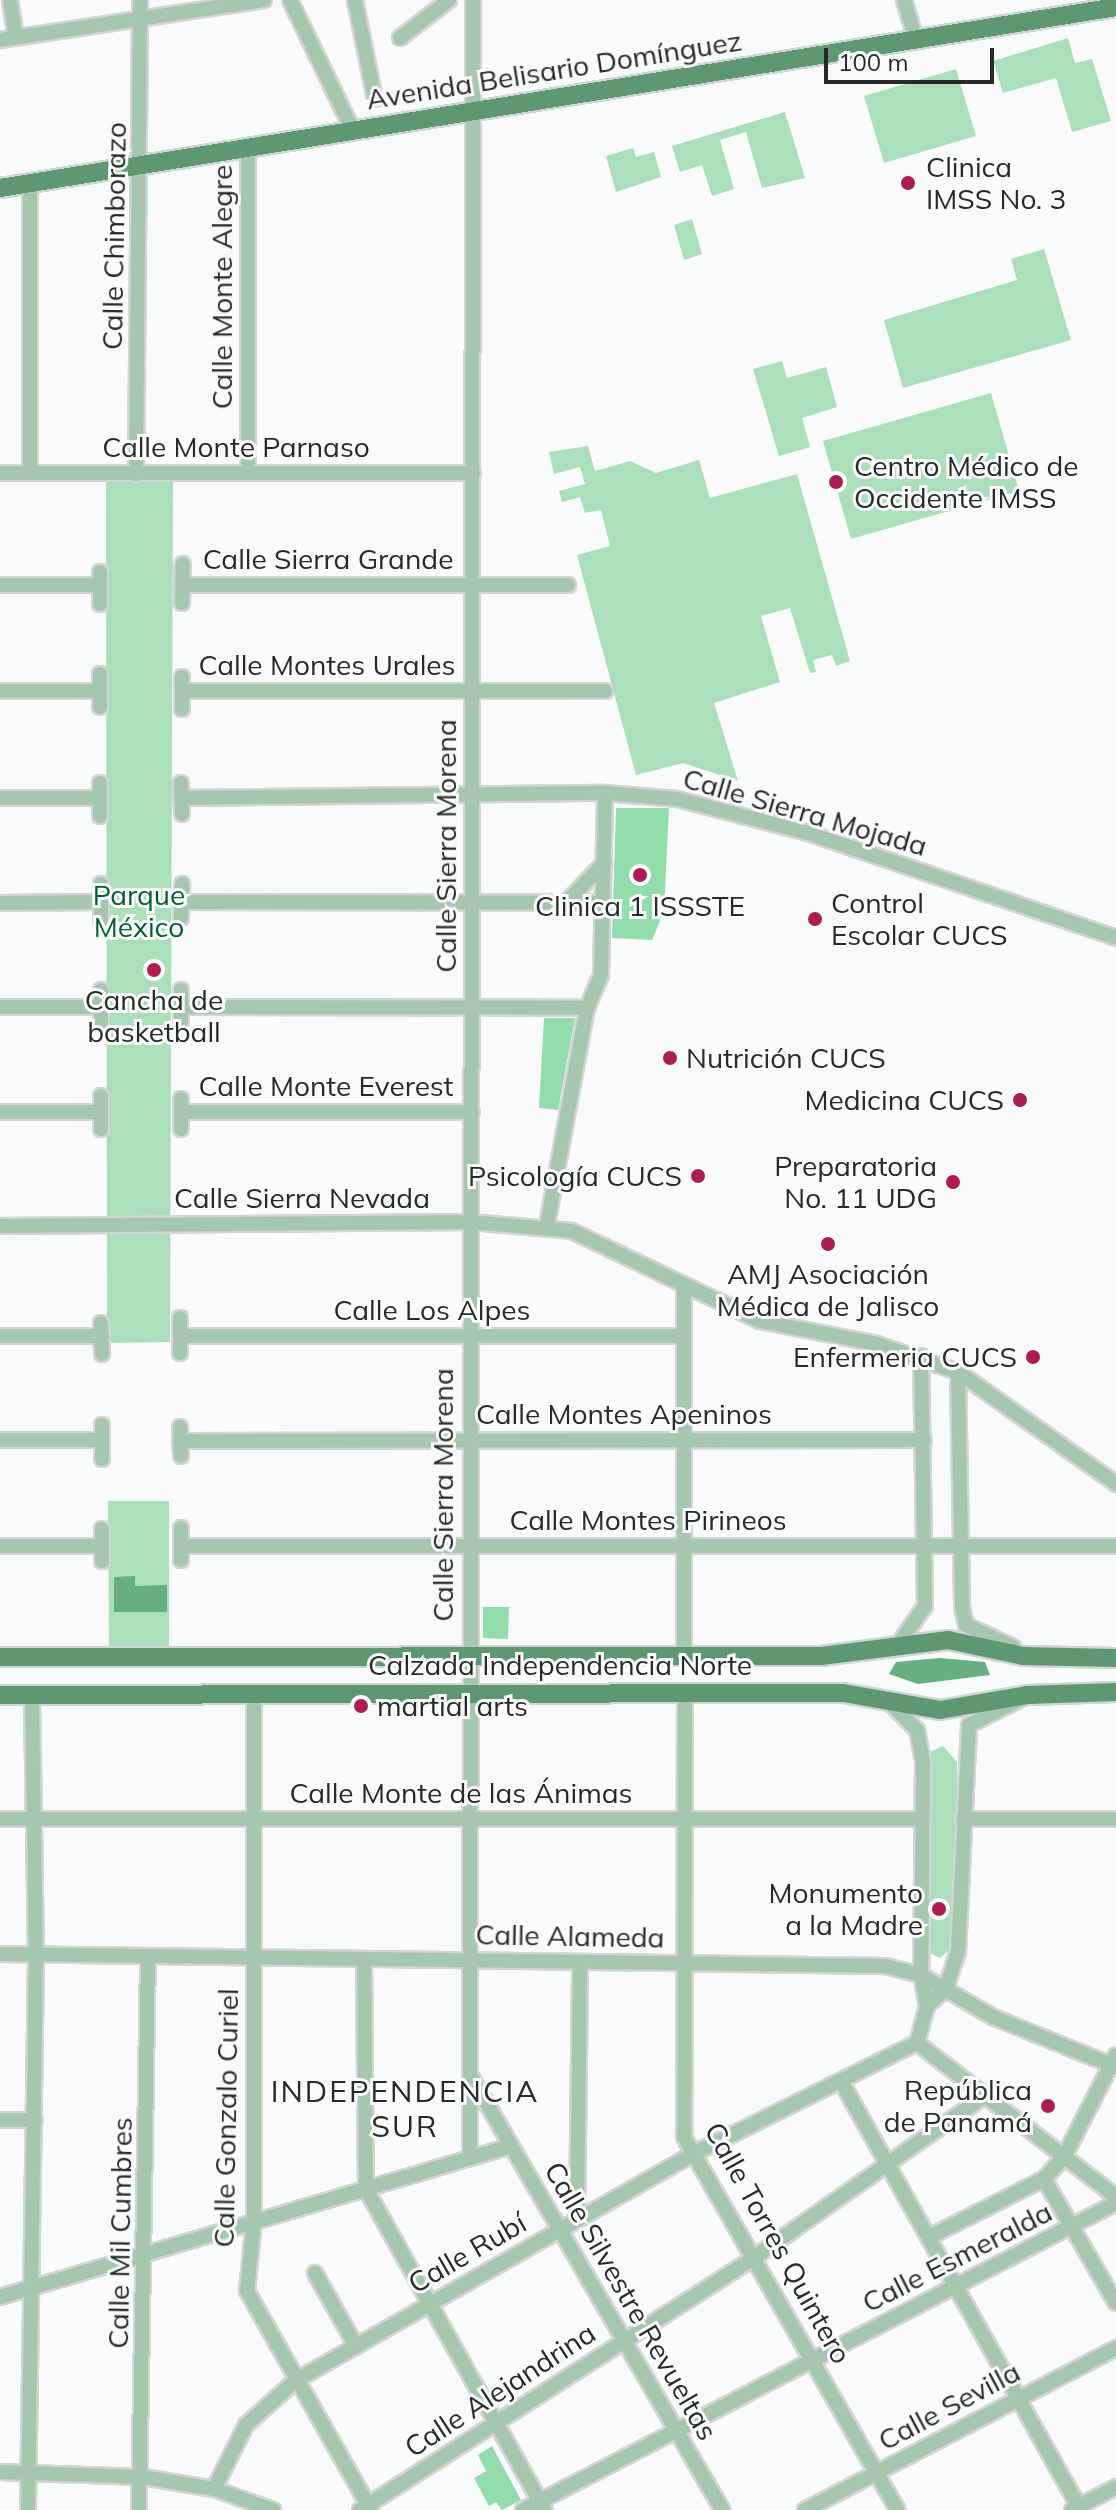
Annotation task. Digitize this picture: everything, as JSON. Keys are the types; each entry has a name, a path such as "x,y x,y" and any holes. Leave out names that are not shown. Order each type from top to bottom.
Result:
{"main road":[{"name":"Avenida Belisario Domínguez","path":"0,188 1116,7"},
{"name":"Calzada Independencia Norte","path":"0,1657 470,1659 821,1656 898,1645 965,1641 1023,1656 1116,1658"},
{"name":"Calzada Independencia Norte","path":"0,1695 843,1693 940,1710 1027,1695 1116,1692"}],"street":[{"path":"10,0 16,38"},
{"name":"Calle Chimborazo","path":"136,474 144,166 140,0"},
{"path":"0,40 140,19 212,3 264,0"},
{"path":"290,0 353,131"},
{"path":"355,0 375,99"},
{"path":"400,38 449,0"},
{"name":"Calle Sierra Morena","path":"470,1693 468,1336 472,1112 473,0"},
{"path":"904,0 916,40"},
{"name":"Calle Monte Alegre","path":"248,148 248,473"},
{"path":"30,183 30,473"},
{"name":"Calle Monte Parnaso","path":"0,473 473,473"},
{"path":"182,603 183,564"},
{"path":"0,585 100,579 100,604"},
{"name":"Calle Sierra Grande","path":"182,585 568,585"},
{"path":"100,674 100,707"},
{"name":"Calle Montes Urales","path":"182,709 182,684 605,691"},
{"path":"0,691 100,691"},
{"path":"0,798 100,790 100,816"},
{"name":"Calle Sierra Mojada","path":"182,814 181,790 472,798 605,793 704,803 1116,938"},
{"path":"547,1225 587,1008 601,975 605,793"},
{"path":"567,902 604,863"},
{"path":"101,884 101,920"},
{"path":"181,918 182,884"},
{"path":"0,903 101,902"},
{"path":"181,902 603,903"},
{"path":"101,990 101,1023"},
{"path":"181,990 181,1023"},
{"path":"0,1007 101,1007"},
{"path":"181,1007 587,1008"},
{"path":"101,1096 101,1129"},
{"name":"Calle Monte Everest","path":"181,1129 181,1106 472,1112"},
{"path":"0,1112 101,1112"},
{"name":"Calle Sierra Nevada","path":"0,1226 470,1222 547,1225 597,1239 684,1289 760,1321 921,1356 958,1372 1116,1484"},
{"path":"684,1289 684,1657"},
{"path":"180,1318 180,1353"},
{"path":"0,1336 102,1329 102,1354"},
{"name":"Calle Los Alpes","path":"180,1336 684,1336"},
{"path":"898,1645 925,1606 921,1356"},
{"path":"958,1372 957,1546 966,1625 1023,1656"},
{"path":"102,1425 102,1459"},
{"name":"Calle Montes Apeninos","path":"181,1456 180,1434 469,1440 924,1440"},
{"path":"0,1440 102,1440"},
{"name":"Calle Montes Pirineos","path":"181,1528 181,1553 470,1546 1116,1546"},
{"path":"0,1546 102,1554 102,1529"},
{"name":"Calle Gonzalo Curiel","path":"254,1693 254,2221 247,2291 366,2508"},
{"name":"Calle Silvestre Revueltas","path":"470,1693 472,2078 722,2510"},
{"path":"28,2510 32,2469 36,1955 32,1694"},
{"name":"Calle Torres Quintero","path":"685,1694 684,2137 898,2510"},
{"path":"927,2006 946,1988 958,1952 969,1725 1027,1695"},
{"path":"888,1702 903,1710 921,1741 921,1975 927,2006 917,2043 1116,2200"},
{"name":"Calle Monte de las Ánimas","path":"0,1819 922,1819"},
{"path":"963,1819 1116,1819"},
{"name":"Calle Alameda","path":"0,1954 885,1966 921,1975 993,2017 1115,2063"},
{"name":"Calle Mil Cumbres","path":"139,2510 143,2477 147,2252 148,1956"},
{"path":"364,1959 366,2189 542,2506"},
{"path":"577,2220 580,1963"},
{"name":"Calle Rubí","path":"214,2489 246,2425 295,2381 693,2154 842,2083 917,2043"},
{"path":"929,2237 1044,2179 1064,2157 1115,2063"},
{"path":"470,2158 472,2078"},
{"path":"842,2083 1019,2398 1077,2509 1116,2487"},
{"name":"Calle Alejandrina","path":"366,2508 752,2259 985,2096"},
{"path":"0,2120 35,2120"},
{"path":"0,2297 511,2146"},
{"path":"1044,2179 1116,2303"},
{"name":"Calle Esmeralda","path":"523,2510 542,2506 676,2431 1072,2227 1116,2200"},
{"path":"315,2273 356,2346"},
{"name":"Calle Sevilla","path":"805,2510 1116,2348"},
{"path":"0,2472 32,2469 143,2477 214,2489 273,2510"}],"green space":[{"path":"1068,38 1075,63 1092,59 1111,121 1072,132 1056,78 1003,93 993,61"},
{"path":"956,69 976,136 884,163 864,96"},
{"path":"785,112 805,178 762,188 746,132 720,140 734,189 712,196 702,165 680,172 672,146"},
{"path":"633,148 636,157 654,152 661,177 616,192 606,156"},
{"path":"692,219 702,254 684,260 674,225"},
{"path":"1044,249 1071,340 903,388 884,320 1017,280 1011,259"},
{"path":"782,361 787,378 826,367 837,407 802,418 810,447 779,456 753,369"},
{"path":"991,393 1019,491 851,539 823,441"},
{"path":"588,446 595,471 630,461 656,473 699,460 710,498 797,474 850,661 836,666 832,655 813,660 816,672 810,673 790,608 761,616 780,682 714,703 738,781 683,763 636,775 577,555 610,546 601,510 585,513 580,497 562,502 559,491 585,484 580,467 554,474 549,452"},
{"name":"Parque México","path":"106,479 173,480 170,1342 107,1343"},
{"path":"108,1501 169,1501 169,1649 109,1648"},
{"path":"943,1746 957,1762 955,1945 940,1958 927,1952 928,1753"}],"shaded area":[{"path":"135,1576 135,1586 167,1585 167,1612 114,1612 114,1577"},
{"path":"940,1658 985,1662 990,1675 918,1684 889,1674 896,1662"}],"building":[{"name":"Clinica 1 ISSSTE","path":"616,808 669,808 664,911 652,940 612,938"},
{"path":"544,1018 575,1018 558,1110 539,1108"},
{"path":"483,1607 509,1607 508,1639 483,1638"},
{"path":"492,2446 521,2500 502,2510 496,2502 489,2506 474,2478 486,2471 478,2455"}],"place":[{"name":"Clinica IMSS No. 3","path":"908,183"},
{"name":"Centro Médico de Occidente IMSS","path":"836,482"},
{"name":"Clinica 1 ISSSTE","path":"640,875"},
{"name":"Control Escolar CUCS","path":"815,919"},
{"name":"Cancha de basketball","path":"154,970"},
{"name":"Nutrición CUCS","path":"670,1058"},
{"name":"Medicina CUCS","path":"1020,1100"},
{"name":"Psicología CUCS","path":"698,1176"},
{"name":"Preparatoria No. 11 UDG","path":"953,1182"},
{"name":"AMJ Asociación Médica de Jalisco","path":"828,1244"},
{"name":"Enfermeria CUCS","path":"1033,1357"},
{"name":"martial arts","path":"361,1706"},
{"name":"Monumento a la Madre","path":"939,1909"},
{"name":"República de Panamá","path":"1048,2106"}],"district":[{"name":"INDEPENDENCIA SUR","path":"405,2108"}]}
